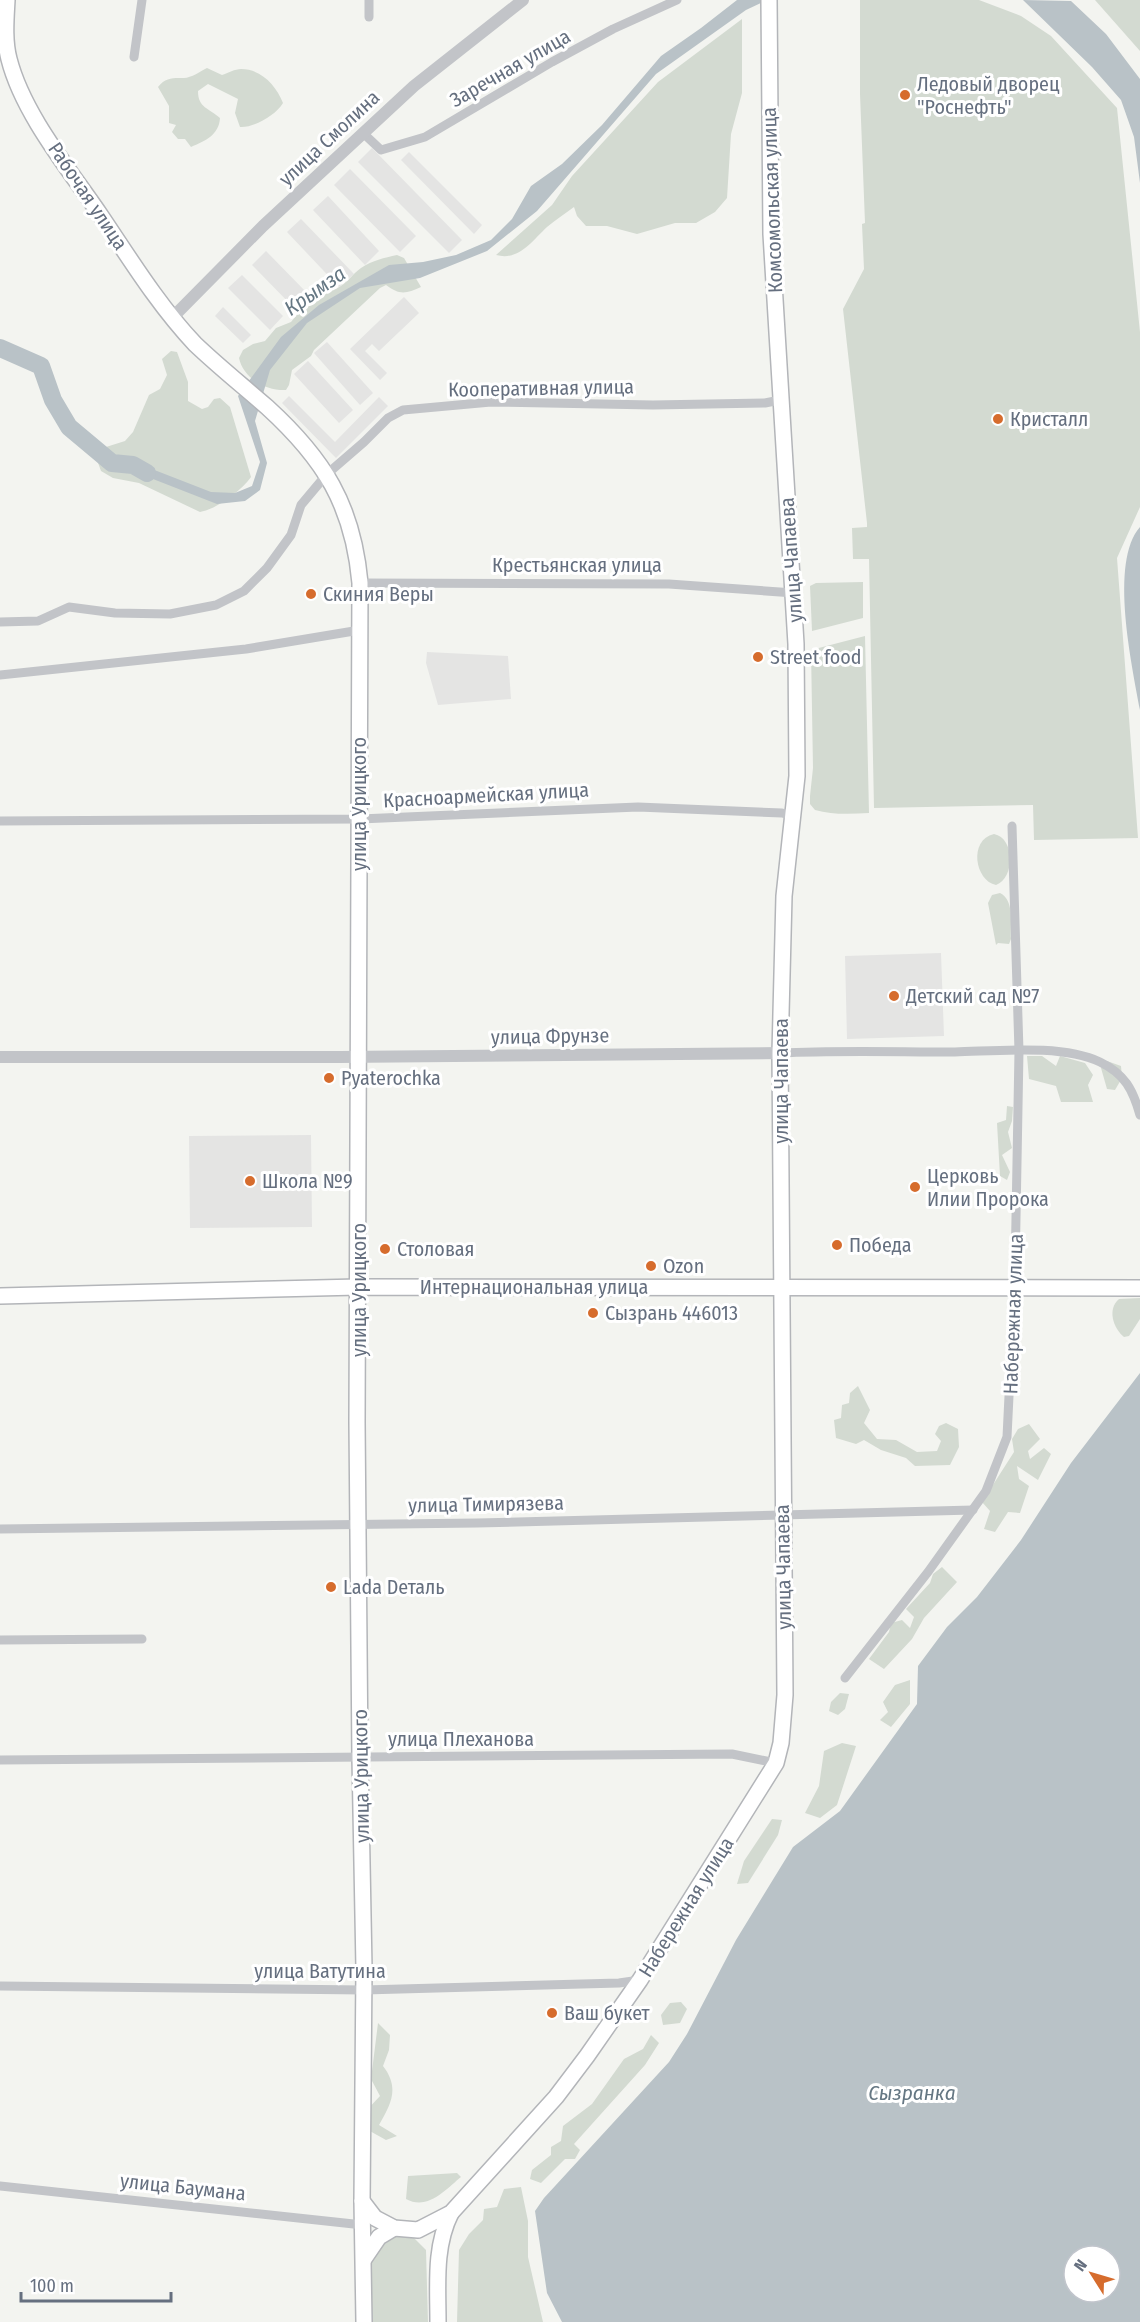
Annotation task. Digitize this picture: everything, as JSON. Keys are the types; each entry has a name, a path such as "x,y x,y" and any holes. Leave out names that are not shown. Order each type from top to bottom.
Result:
{"main road":[{"name":"Рабочая улица","path":"7,0 6,27 9,59 28,105 54,147 173,317 194,342 221,368 268,408"},
{"name":"Комсомольская улица","path":"769,0 771,234 780,400"},
{"name":"улица Чапаева","path":"776,1763 781,1743 784,1706 780,1053 784,896 797,776 794,593 780,400"},
{"name":"улица Урицкого","path":"268,408 310,452 327,474 339,496 357,551 360,583 358,1525 364,1990 363,2260"},
{"name":"Интернациональная улица","path":"0,1296 358,1287 1140,1288"},
{"name":"Набережная улица","path":"451,2213 556,2097 640,1980 776,1763"},
{"path":"362,2201 375,2218 394,2228 418,2230 451,2213"},
{"path":"438,2322 438,2259 451,2213"},
{"path":"364,2322 363,2260 379,2237 394,2228"},
{"path":"418,2230 430,2244 438,2259"}],"street":[{"path":"134,57 142,0"},
{"path":"369,0 369,17"},
{"name":"улица Смолина","path":"173,317 256,233 414,86 523,0"},
{"name":"Заречная улица","path":"363,133 381,150 425,137 562,57 677,0"},
{"name":"Кооперативная улица","path":"0,622 38,621 69,607 114,613 170,614 216,605 244,591 267,568 291,535 301,505 327,474 388,418 404,410 491,402 653,405 765,403 780,400"},
{"name":"Крестьянская улица","path":"360,583 669,584 794,593"},
{"path":"0,675 246,649 360,630"},
{"name":"Красноармейская улица","path":"0,821 360,819 638,807 782,813 793,816"},
{"name":"Набережная улица","path":"845,1678 928,1572 986,1491 1007,1437 1014,1288 1019,1051 1012,826"},
{"name":"улица Фрунзе","path":"0,1057 1062,1052 1100,1062 1125,1080 1134,1094 1140,1115"},
{"name":"улица Тимирязева","path":"0,1529 673,1519 973,1510"},
{"path":"0,1640 142,1639"},
{"name":"улица Плеханова","path":"0,1760 732,1754 776,1763"},
{"name":"улица Ватутина","path":"0,1986 364,1990 619,1983 640,1980"},
{"name":"улица Баумана","path":"0,2186 363,2225"}],"shaded area":[{"name":"Кристалл","path":"860,0 979,0 1021,16 1051,36 1117,108 1140,332 1140,507 1117,558 1138,838 1034,840 1033,805 874,808 869,559 853,559 852,528 867,527 867,523 843,309 864,269"},
{"path":"1095,0 1140,0 1140,51"},
{"path":"742,19 742,93 731,134 727,198 715,212 696,223 675,223 637,234 607,226 586,226 577,216 574,207 550,224 518,253 496,255 552,205 572,176 658,82"},
{"path":"207,68 222,75 239,69 255,72 272,84 283,103 264,120 240,127 235,113 238,99 208,84 198,91 198,97 205,107 220,118 219,124 210,137 191,147 185,139 178,139 172,132 176,125 169,123 169,106 158,87 167,80 190,77"},
{"path":"372,148 462,240 449,253 358,162"},
{"path":"409,152 482,225 474,234 401,160"},
{"path":"350,169 416,236 400,252 334,185"},
{"path":"328,196 379,251 365,265 313,210"},
{"path":"301,219 354,274 339,287 287,232"},
{"path":"266,251 309,295 295,309 252,265"},
{"path":"397,255 404,258 421,287 403,292 395,291 386,285 380,288 314,350 311,356 292,370 286,390 263,386 245,372 239,358 243,350 265,341 276,328 291,322 323,290 333,287 336,289 365,265"},
{"path":"242,275 283,316 270,330 228,288"},
{"path":"404,297 419,313 379,351 372,344 365,351 387,373 380,380 350,349"},
{"path":"223,307 251,335 243,343 215,316"},
{"path":"327,342 373,393 360,405 314,353"},
{"path":"171,351 177,352 188,382 188,401 202,409 208,407 214,399 220,398 230,407 251,477 228,499 200,512 139,483 113,478 101,471 97,460 106,447 125,441 133,432 149,395 160,389 167,375 162,359"},
{"path":"308,361 353,410 339,423 294,374"},
{"path":"289,396 335,442 379,397 388,406 336,458 282,403"},
{"path":"863,582 863,618 812,631 810,586 816,583"},
{"path":"865,636 869,813 821,812 815,810 810,804 813,768 811,650"},
{"path":"427,652 508,656 511,699 438,705 426,663"},
{"path":"994,834 1006,843 1010,858 1007,875 996,885 983,876 977,860 980,844"},
{"path":"1000,893 1005,896 1010,907 1011,939 1009,944 998,943 996,945 988,903 992,895"},
{"name":"Детский сад №7","path":"941,953 944,1036 847,1039 845,956"},
{"path":"1027,1056 1042,1056 1056,1066 1060,1056 1085,1063 1093,1075 1088,1085 1093,1102 1061,1102 1056,1086 1029,1079"},
{"path":"1107,1061 1121,1066 1122,1078 1115,1090 1107,1089 1101,1068"},
{"path":"1007,1106 1013,1107 1008,1132 1012,1148 1002,1155 1010,1172 1007,1180 1000,1176 997,1123 1006,1120"},
{"name":"Школа №9","path":"311,1135 312,1227 190,1228 189,1136"},
{"path":"1140,1298 1140,1319 1129,1336 1124,1337 1114,1324 1112,1313 1115,1303 1119,1299"},
{"path":"858,1386 870,1410 864,1423 877,1439 896,1440 917,1452 937,1451 941,1441 935,1434 939,1426 946,1423 958,1429 959,1447 950,1465 915,1466 906,1458 881,1450 864,1440 856,1444 836,1438 834,1420 841,1418 842,1405 849,1403 850,1393"},
{"path":"1029,1424 1040,1439 1028,1451 1030,1459 1044,1448 1051,1454 1038,1480 1017,1466 1019,1479 1029,1486 1020,1513 1008,1512 995,1532 984,1529 990,1511 982,1502 1014,1452 1012,1439 1018,1429"},
{"path":"942,1567 957,1582 924,1618 912,1639 884,1669 869,1659 889,1632 891,1623 902,1620 910,1628 914,1617 906,1609 930,1583 933,1574"},
{"path":"910,1680 910,1704 891,1727 880,1720 888,1712 883,1702 895,1685"},
{"path":"840,1693 849,1694 845,1709 838,1715 829,1711 831,1702"},
{"path":"842,1743 856,1746 837,1805 820,1818 805,1813 819,1786 824,1751"},
{"path":"772,1819 782,1820 778,1835 748,1883 737,1884 744,1861"},
{"path":"681,2002 687,2009 680,2023 663,2025 661,2015 670,2003"},
{"path":"378,2023 390,2035 389,2050 383,2066 392,2089 390,2103 379,2125 397,2136 386,2140 368,2130 366,2111 380,2096 371,2079"},
{"path":"651,2035 659,2043 645,2065 574,2144 580,2150 575,2159 565,2159 541,2183 530,2179 532,2170 551,2155 551,2147 561,2141 563,2126 592,2104 624,2059 643,2049"},
{"path":"457,2173 461,2177 436,2197 422,2202 406,2199 408,2176"},
{"path":"521,2187 528,2221 528,2257 543,2322 457,2322 459,2250 469,2234 483,2220 484,2209 497,2207 504,2189"},
{"path":"397,2235 412,2236 426,2250 428,2322 372,2322 372,2256 376,2247"}],"water":[{"name":"Крымза","path":"737,0 767,0 746,10 656,74 537,211 487,251 420,278 360,288 307,323 270,370 255,421 267,463 260,490 245,501 217,504 153,479 124,471 126,462 157,471 211,492 235,493 252,486 260,462 238,396 281,337 319,305 389,265 423,262 456,255 491,240 512,219 531,186 562,164 602,125 661,56"},
{"path":"1023,0 1071,1 1106,34 1140,79 1140,183 1134,137 1121,100 1092,67"},
{"path":"1140,527 1140,710 1128,642 1124,588 1131,543"},
{"name":"Сызранка","path":"1140,1373 1140,2322 562,2322 547,2293 535,2211 544,2198 669,2062 687,2034 736,1940 793,1847 840,1811 917,1704 918,1666 947,1627 977,1597 1021,1540 1071,1463"}],"waterway":[{"name":"Крымза","path":"0,348 41,366 53,400 69,427 112,463 133,465 147,473"}],"place":[{"name":"Ледовый дворец \"Роснефть\"","path":"905,95"},
{"name":"Кристалл","path":"998,419"},
{"name":"Скиния Веры","path":"311,594"},
{"name":"Street food","path":"758,657"},
{"name":"Детский сад №7","path":"894,996"},
{"name":"Pyaterochka","path":"329,1078"},
{"name":"Школа №9","path":"250,1181"},
{"name":"Церковь Илии Пророка","path":"915,1187"},
{"name":"Победа","path":"837,1245"},
{"name":"Столовая","path":"385,1249"},
{"name":"Ozon","path":"651,1266"},
{"name":"Сызрань 446013","path":"593,1313"},
{"name":"Lada Dеталь","path":"331,1587"},
{"name":"Ваш букет","path":"552,2013"}]}
